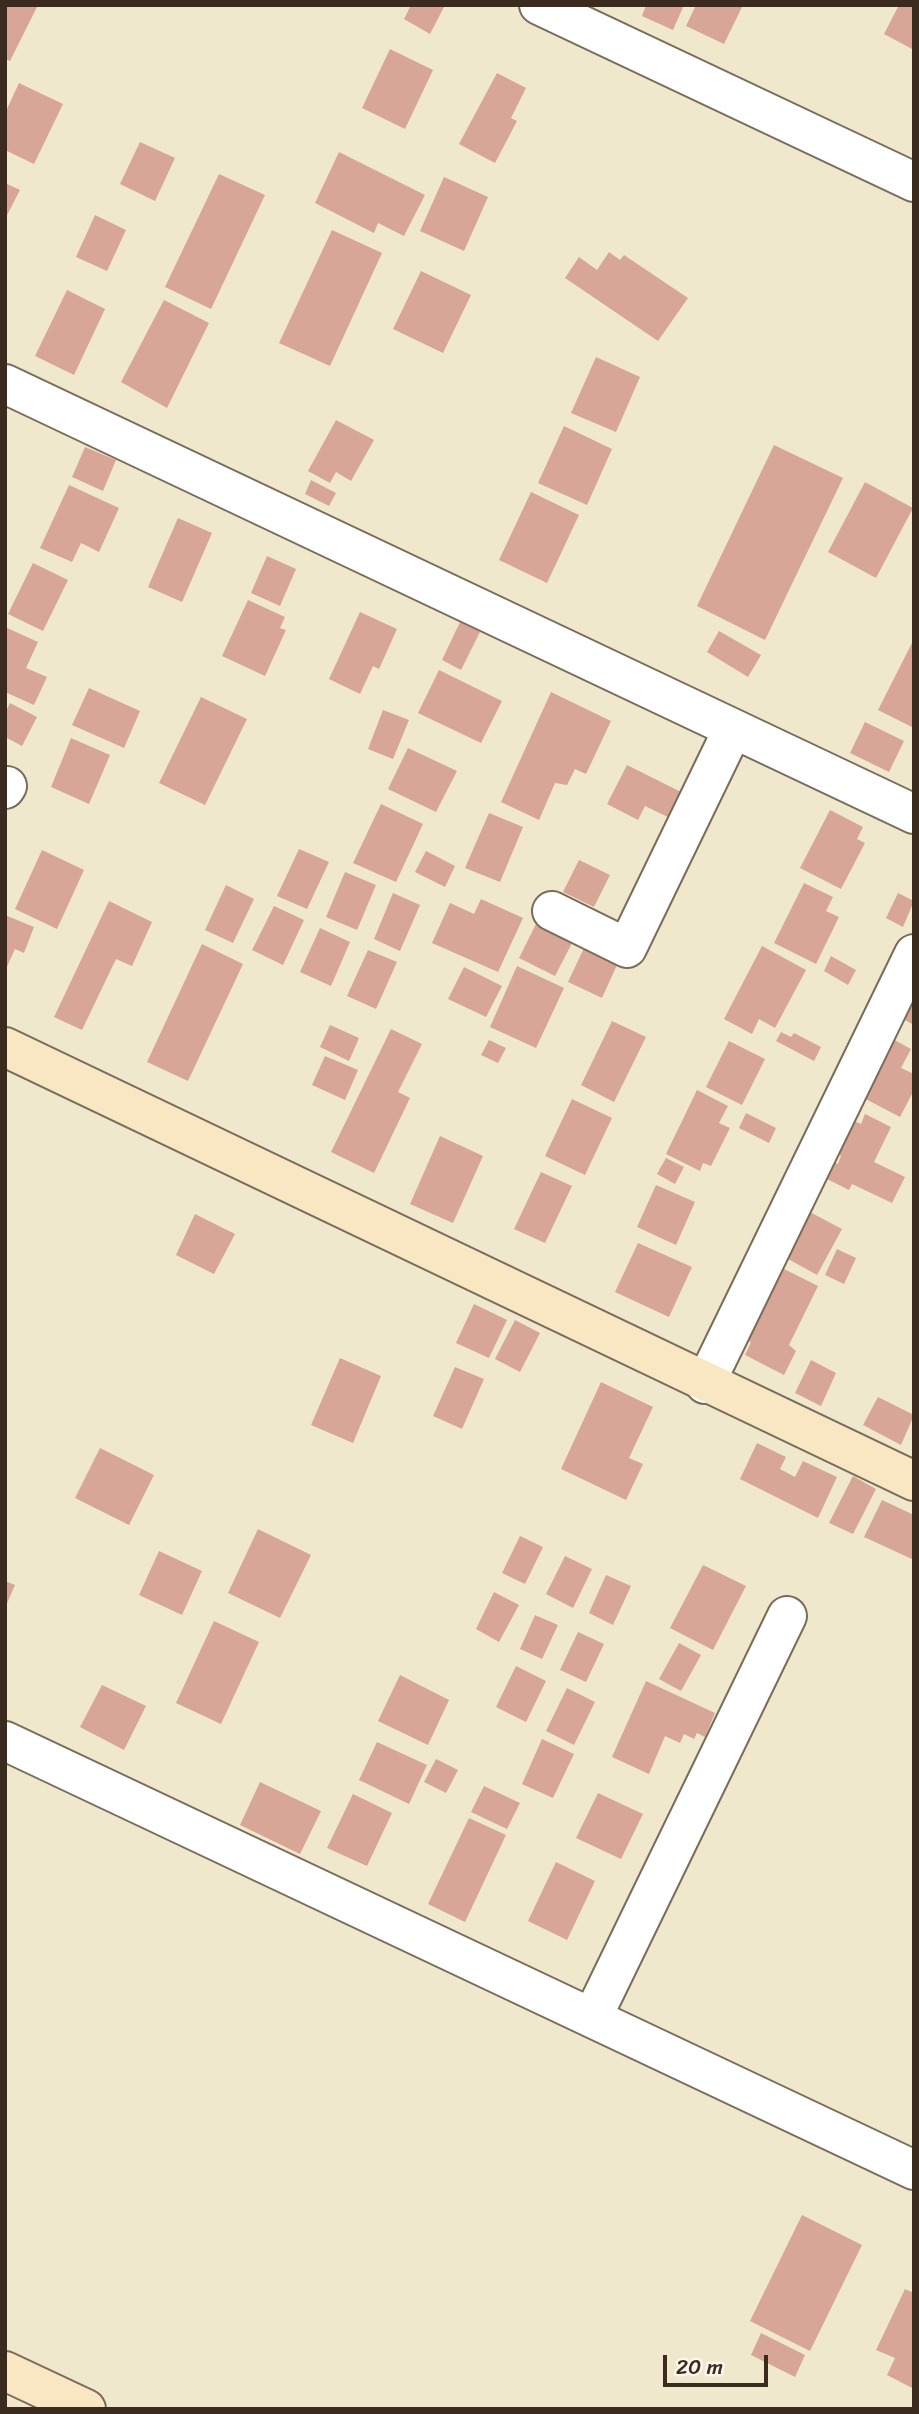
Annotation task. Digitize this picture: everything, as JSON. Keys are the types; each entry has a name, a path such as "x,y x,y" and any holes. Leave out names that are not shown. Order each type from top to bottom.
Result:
{"street":[{"path":"539,5 914,182"},
{"path":"5,384 914,814"},
{"path":"552,911 627,948 733,729"},
{"path":"705,1384 914,954"},
{"path":"5,1047 705,1384 914,1481"},
{"path":"592,2018 787,1616"},
{"path":"5,1741 914,2170"},
{"path":"5,2371 86,2409"}],"building":[{"path":"5,5 38,5 10,61 5,59"},
{"path":"411,5 445,5 430,34 404,19"},
{"path":"646,5 684,5 673,30 642,16"},
{"path":"696,5 743,5 724,44 686,26"},
{"path":"899,5 914,5 914,50 884,34"},
{"path":"390,49 433,70 405,129 362,108"},
{"path":"497,73 526,88 511,118 517,121 495,163 459,144"},
{"path":"19,83 63,104 34,164 5,150 5,113"},
{"path":"140,142 175,158 155,201 120,184"},
{"path":"339,152 425,195 404,236 378,223 374,233 315,203"},
{"path":"219,174 265,195 211,309 165,287"},
{"path":"444,177 488,197 464,251 420,231"},
{"path":"5,183 20,190 5,219"},
{"path":"95,215 126,230 107,271 76,257"},
{"path":"332,230 382,253 330,366 279,343"},
{"path":"609,252 620,260 624,255 688,298 658,341 565,278 579,257 597,270"},
{"path":"421,271 471,295 443,353 393,329"},
{"path":"67,290 105,309 74,375 35,356"},
{"path":"164,300 209,323 167,408 121,382"},
{"path":"596,357 640,377 616,432 571,413"},
{"path":"336,420 374,440 351,481 336,472 330,483 308,471"},
{"path":"564,426 612,449 587,505 538,483"},
{"path":"774,445 843,478 765,640 697,606"},
{"path":"85,447 116,460 103,491 72,477"},
{"path":"311,480 336,493 329,506 305,494"},
{"path":"865,482 913,508 876,578 828,552"},
{"path":"69,485 119,508 99,552 81,543 72,562 40,548"},
{"path":"531,492 579,515 547,583 499,560"},
{"path":"178,518 212,533 182,602 148,587"},
{"path":"267,556 296,569 280,606 251,593"},
{"path":"33,563 68,580 43,631 8,614"},
{"path":"248,600 285,617 280,628 286,630 265,676 222,656"},
{"path":"360,612 397,629 379,669 373,666 360,694 329,679"},
{"path":"460,622 480,632 461,670 442,660"},
{"path":"5,627 38,642 26,668 47,677 34,705 5,692"},
{"path":"719,631 761,655 748,677 707,652"},
{"path":"914,639 914,728 878,710"},
{"path":"439,670 502,701 481,743 418,713"},
{"path":"89,688 140,711 124,748 72,725"},
{"path":"551,692 611,721 586,774 575,769 567,785 555,783 539,820 501,802"},
{"path":"201,697 247,719 205,805 159,783"},
{"path":"10,703 37,717 22,746 5,737 5,713"},
{"path":"383,710 409,720 393,759 368,749"},
{"path":"865,722 904,741 889,772 850,753"},
{"path":"71,738 110,755 89,804 51,787"},
{"path":"408,748 457,771 436,812 388,789"},
{"path":"627,765 685,794 672,819 645,806 638,820 607,804"},
{"path":"381,804 423,824 396,882 353,863"},
{"path":"830,810 863,827 857,839 865,843 841,889 800,868"},
{"path":"489,813 523,827 500,882 465,868"},
{"path":"299,849 329,862 307,909 277,896"},
{"path":"42,850 84,870 57,929 15,909"},
{"path":"426,851 455,866 445,887 415,872"},
{"path":"579,860 610,875 594,907 563,892"},
{"path":"345,872 376,885 357,930 326,917"},
{"path":"804,883 833,897 826,911 839,917 816,964 774,943"},
{"path":"226,885 254,899 233,943 205,930"},
{"path":"393,893 420,905 400,951 374,939"},
{"path":"898,893 914,901 903,927 886,918"},
{"path":"481,899 523,918 498,972 432,943 450,903 474,914"},
{"path":"109,901 152,922 132,966 116,959 82,1030 54,1017"},
{"path":"274,906 304,920 283,965 252,950"},
{"path":"5,915 34,927 24,953 15,949 5,971"},
{"path":"536,924 572,943 555,976 519,958"},
{"path":"320,928 350,942 331,986 300,972"},
{"path":"202,944 243,964 188,1081 147,1062"},
{"path":"762,946 806,970 775,1028 759,1019 752,1034 724,1019"},
{"path":"584,948 617,965 602,998 568,982"},
{"path":"368,950 397,962 376,1009 347,996"},
{"path":"831,956 856,970 848,985 824,971"},
{"path":"517,966 564,988 536,1048 490,1027"},
{"path":"464,967 502,986 486,1017 448,999"},
{"path":"914,977 914,1025 895,1015"},
{"path":"612,1021 646,1037 614,1102 581,1085"},
{"path":"330,1025 359,1038 349,1061 320,1047"},
{"path":"391,1029 422,1044 398,1092 410,1098 374,1173 331,1152"},
{"path":"781,1032 791,1037 794,1033 821,1047 814,1061 776,1041"},
{"path":"889,1037 911,1049 901,1068 914,1074 914,1090 900,1117 858,1095"},
{"path":"489,1040 506,1048 498,1063 481,1055"},
{"path":"729,1041 765,1059 742,1105 706,1087"},
{"path":"325,1056 358,1070 345,1100 312,1085"},
{"path":"697,1090 728,1106 719,1123 730,1128 711,1166 703,1163 700,1171 666,1154"},
{"path":"572,1099 612,1118 585,1175 545,1156"},
{"path":"746,1113 776,1128 769,1143 739,1128"},
{"path":"865,1114 891,1127 874,1162 905,1177 892,1203 852,1184 849,1190 823,1177 831,1160 838,1164 841,1156 836,1152 852,1120 861,1124"},
{"path":"440,1136 483,1156 453,1223 410,1204"},
{"path":"666,1158 684,1167 675,1184 657,1174"},
{"path":"541,1172 572,1186 545,1243 514,1229"},
{"path":"656,1185 695,1202 676,1245 637,1227"},
{"path":"806,1210 842,1229 817,1275 781,1255"},
{"path":"195,1214 235,1234 214,1274 176,1255"},
{"path":"638,1243 692,1267 669,1317 615,1292"},
{"path":"837,1249 856,1258 844,1284 825,1275"},
{"path":"778,1266 818,1286 789,1345 796,1351 784,1375 745,1355 751,1342 742,1338"},
{"path":"474,1304 507,1320 489,1358 456,1343"},
{"path":"515,1320 540,1333 520,1372 495,1359"},
{"path":"340,1358 381,1376 353,1443 311,1425"},
{"path":"811,1360 836,1373 821,1406 795,1393"},
{"path":"455,1367 484,1379 462,1429 433,1416"},
{"path":"601,1382 653,1407 629,1458 643,1464 626,1500 561,1469"},
{"path":"878,1397 914,1415 901,1445 863,1425"},
{"path":"757,1443 786,1457 780,1469 795,1477 803,1461 837,1477 818,1518 740,1479"},
{"path":"100,1448 154,1475 129,1525 75,1498"},
{"path":"853,1476 876,1489 853,1534 829,1523"},
{"path":"882,1500 914,1515 914,1560 864,1537"},
{"path":"258,1529 311,1555 280,1618 228,1593"},
{"path":"520,1536 543,1547 525,1584 502,1573"},
{"path":"159,1551 202,1571 182,1615 139,1595"},
{"path":"565,1556 592,1569 573,1608 546,1594"},
{"path":"703,1565 746,1586 713,1650 670,1628"},
{"path":"606,1575 631,1586 613,1625 589,1613"},
{"path":"5,1581 15,1585 5,1608"},
{"path":"494,1592 519,1605 499,1642 476,1629"},
{"path":"535,1615 558,1625 542,1659 520,1649"},
{"path":"214,1621 259,1642 221,1724 176,1703"},
{"path":"578,1632 604,1644 586,1682 560,1670"},
{"path":"679,1643 701,1655 681,1691 659,1679"},
{"path":"516,1666 546,1681 526,1722 496,1707"},
{"path":"400,1675 449,1700 428,1745 378,1721"},
{"path":"646,1681 715,1713 705,1737 697,1733 694,1739 684,1734 680,1743 665,1736 649,1774 612,1757"},
{"path":"102,1685 146,1706 124,1750 80,1727"},
{"path":"567,1688 595,1702 574,1745 546,1731"},
{"path":"542,1739 574,1754 553,1798 522,1784"},
{"path":"377,1742 427,1765 409,1804 359,1780"},
{"path":"436,1759 458,1770 446,1793 424,1782"},
{"path":"260,1782 321,1811 300,1854 240,1825"},
{"path":"484,1786 520,1803 507,1829 471,1812"},
{"path":"598,1793 643,1814 621,1859 576,1838"},
{"path":"353,1794 392,1813 367,1866 327,1848"},
{"path":"469,1818 506,1835 465,1922 428,1904"},
{"path":"556,1862 595,1881 567,1940 528,1921"},
{"path":"802,2215 862,2245 810,2351 750,2321"},
{"path":"905,2289 914,2293 914,2389 887,2375 895,2358 876,2350"},
{"path":"761,2333 805,2355 795,2377 751,2355"}]}
